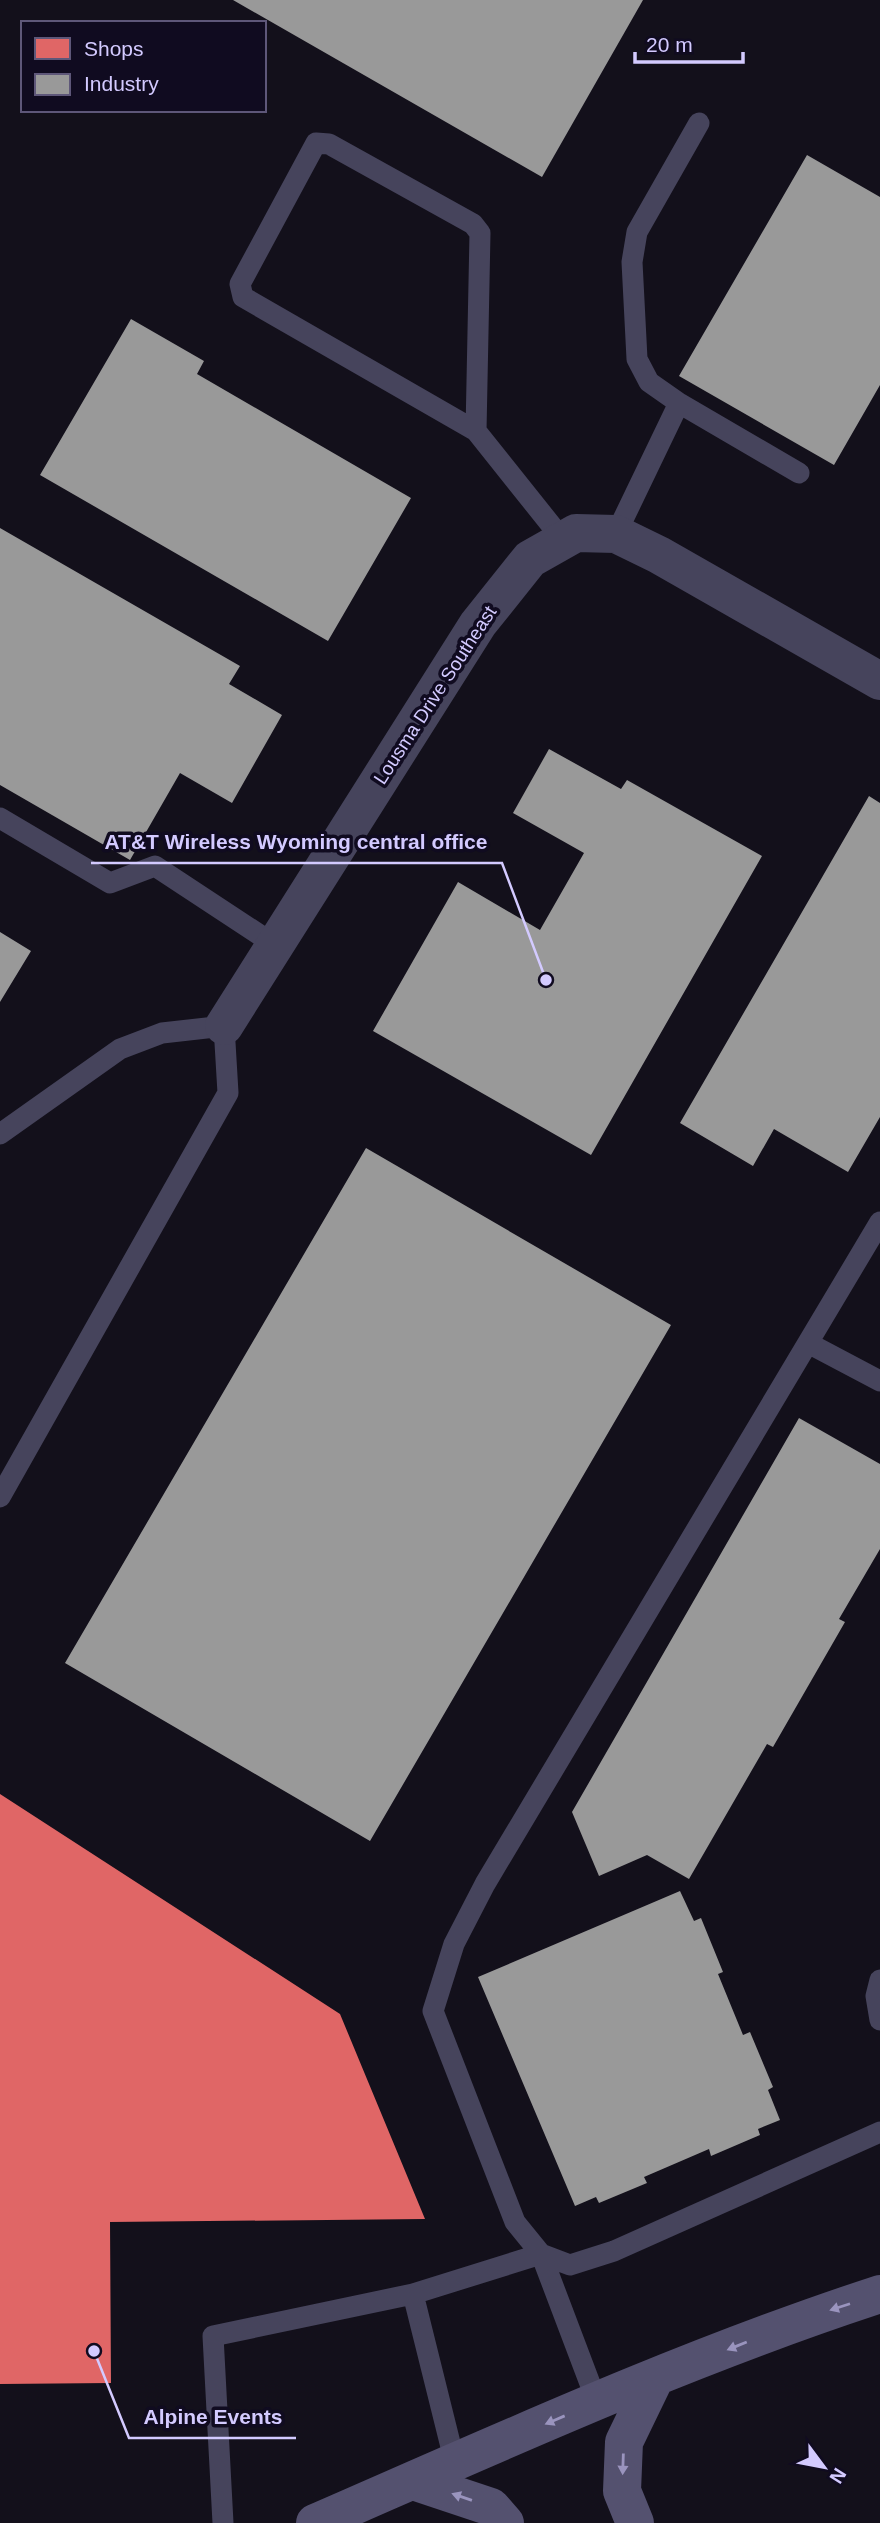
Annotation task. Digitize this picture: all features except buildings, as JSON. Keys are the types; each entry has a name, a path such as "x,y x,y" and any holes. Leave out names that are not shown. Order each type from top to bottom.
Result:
{"street":[{"name":"Lousma Drive Southeast","path":"224,1026 478,624 530,559 576,533 616,534 659,555 880,681"},
{"path":"315,2523 655,2378 818,2314 880,2294"},
{"path":"635,2523 622,2491 624,2442 655,2378"},
{"path":"413,2481 491,2507 505,2523"}],"lane":[{"path":"699,123 637,232 632,262 637,359 649,382 679,403 799,473"},
{"path":"476,431 480,233 473,224 329,144 316,144 240,284 243,296 476,431 563,540"},
{"path":"616,534 679,403"},
{"path":"0,818 110,883 155,866 275,946"},
{"path":"0,1134 120,1049 163,1034 224,1026 228,1093 0,1497"},
{"path":"597,2402 541,2254 515,2222 433,2011 454,1944 485,1884 880,1222"},
{"path":"808,1343 880,1381"},
{"path":"880,1980 876,1996 880,2020"},
{"path":"223,2523 214,2336 413,2294 541,2254 570,2265 614,2251 880,2132"},
{"path":"413,2294 455,2463"}],"place":[{"name":"AT&T Wireless Wyoming central office","path":"546,980"},
{"name":"Alpine Events","path":"94,2351"}]}
